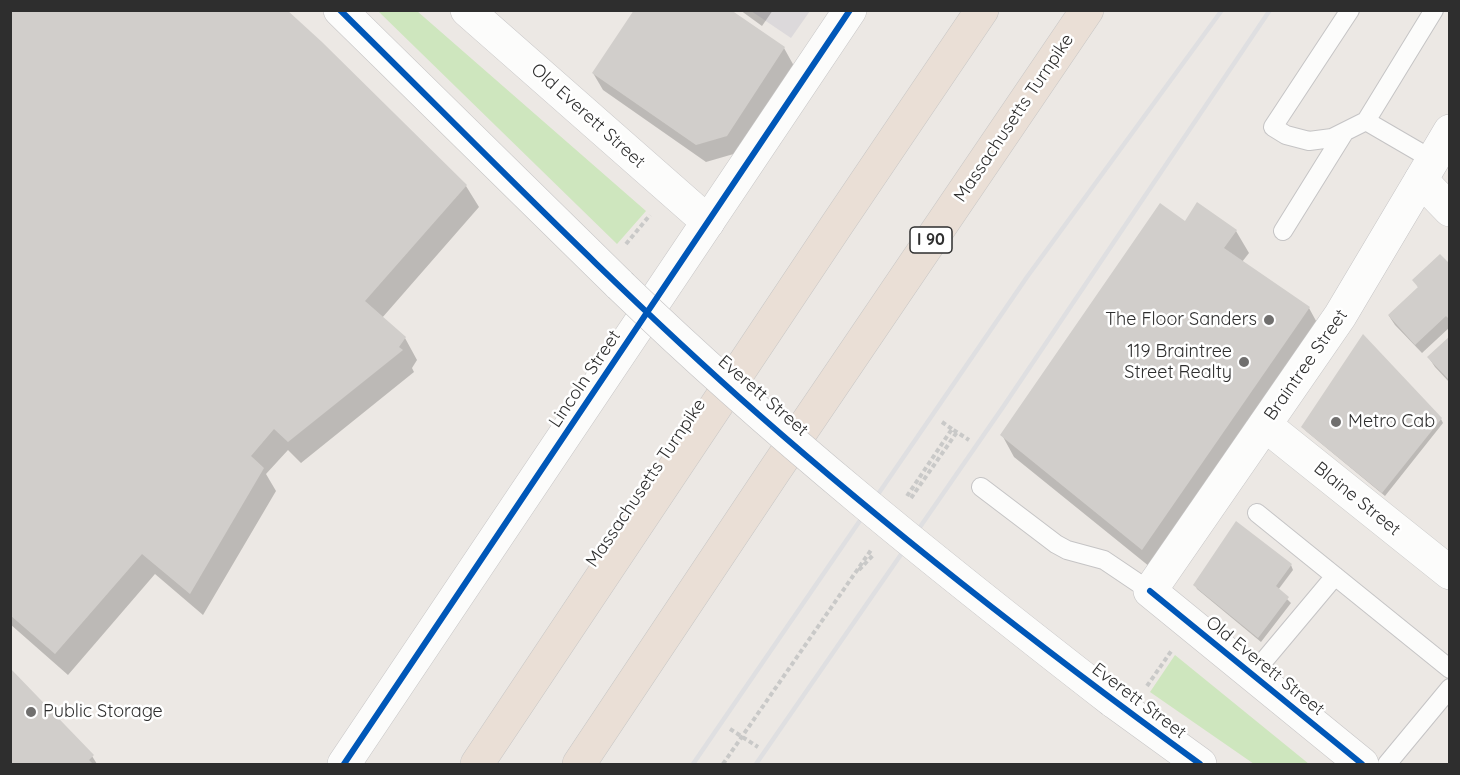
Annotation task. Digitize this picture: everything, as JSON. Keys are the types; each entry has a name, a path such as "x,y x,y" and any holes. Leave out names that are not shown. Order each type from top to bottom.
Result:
{"highway":[{"name":"Massachusetts Turnpike","path":"477,765 982,10"},
{"name":"Massachusetts Turnpike","path":"579,765 788,451 1087,10"}],"street":[{"name":"Everett Street","path":"340,10 620,285 759,414 952,575 1128,697 1200,765"},
{"name":"Old Everett Street","path":"467,10 708,222"},
{"name":"Lincoln Street","path":"344,765 850,10"},
{"name":"Braintree Street","path":"1150,591 1350,301 1449,131"},
{"path":"1427,170 1449,210"},
{"name":"Blaine Street","path":"1265,425 1449,573"},
{"name":"Old Everett Street","path":"1150,591 1362,765"}],"lane":[{"path":"1350,10 1273,127 1286,135 1309,141 1332,138 1366,121 1434,10"},
{"path":"1366,121 1427,170"},
{"path":"1283,231 1344,133"},
{"path":"981,487 1056,544 1066,550 1104,560 1150,591"},
{"path":"1257,513 1449,669"},
{"path":"1252,675 1335,576"},
{"path":"1387,765 1449,688"}],"path":[{"path":"620,251 655,210"},
{"path":"942,422 969,440"},
{"path":"907,496 952,429"},
{"path":"906,504 957,432"},
{"path":"723,765 874,544"},
{"path":"855,573 865,566 876,551"},
{"path":"1128,697 1174,647"},
{"path":"730,729 758,747"}],"shaded area":[{"path":"751,11 810,11 791,38"}],"green space":[{"path":"378,11 417,11 646,211 617,244"},
{"path":"1175,655 1309,764 1254,764 1150,692"}],"building":[{"path":"10,10 287,10 467,185 365,301 406,337 399,347 403,350 288,442 274,429 251,456 264,468 190,594 142,554 55,654 10,615"},
{"path":"634,10 731,10 785,47 727,136 696,145 592,73"},
{"path":"1197,202 1237,230 1224,248 1310,307 1142,550 1000,435 1160,203 1185,221"},
{"path":"1440,254 1450,264 1450,320 1446,316 1415,345 1388,315 1418,287 1412,280"},
{"path":"1363,334 1442,418 1382,493 1301,427"},
{"path":"1450,336 1450,381 1427,357"},
{"path":"1236,521 1292,564 1276,586 1289,597 1258,638 1193,585"},
{"name":"Public Storage","path":"10,668 94,755 89,760 93,764 10,764"}],"railway":[{"path":"693,764 1027,277 1222,10"},
{"path":"756,764 1003,407 1270,10"}],"cycle path":[{"path":"340,10 598,266 758,414 865,506 975,594 1200,764"},
{"path":"344,764 850,10"},
{"path":"1150,591 1362,764"}],"place":[{"name":"The Floor Sanders","path":"1269,320"},
{"name":"119 Braintree Street Realty","path":"1244,362"},
{"name":"Metro Cab","path":"1336,422"},
{"name":"Public Storage","path":"31,712"}]}
